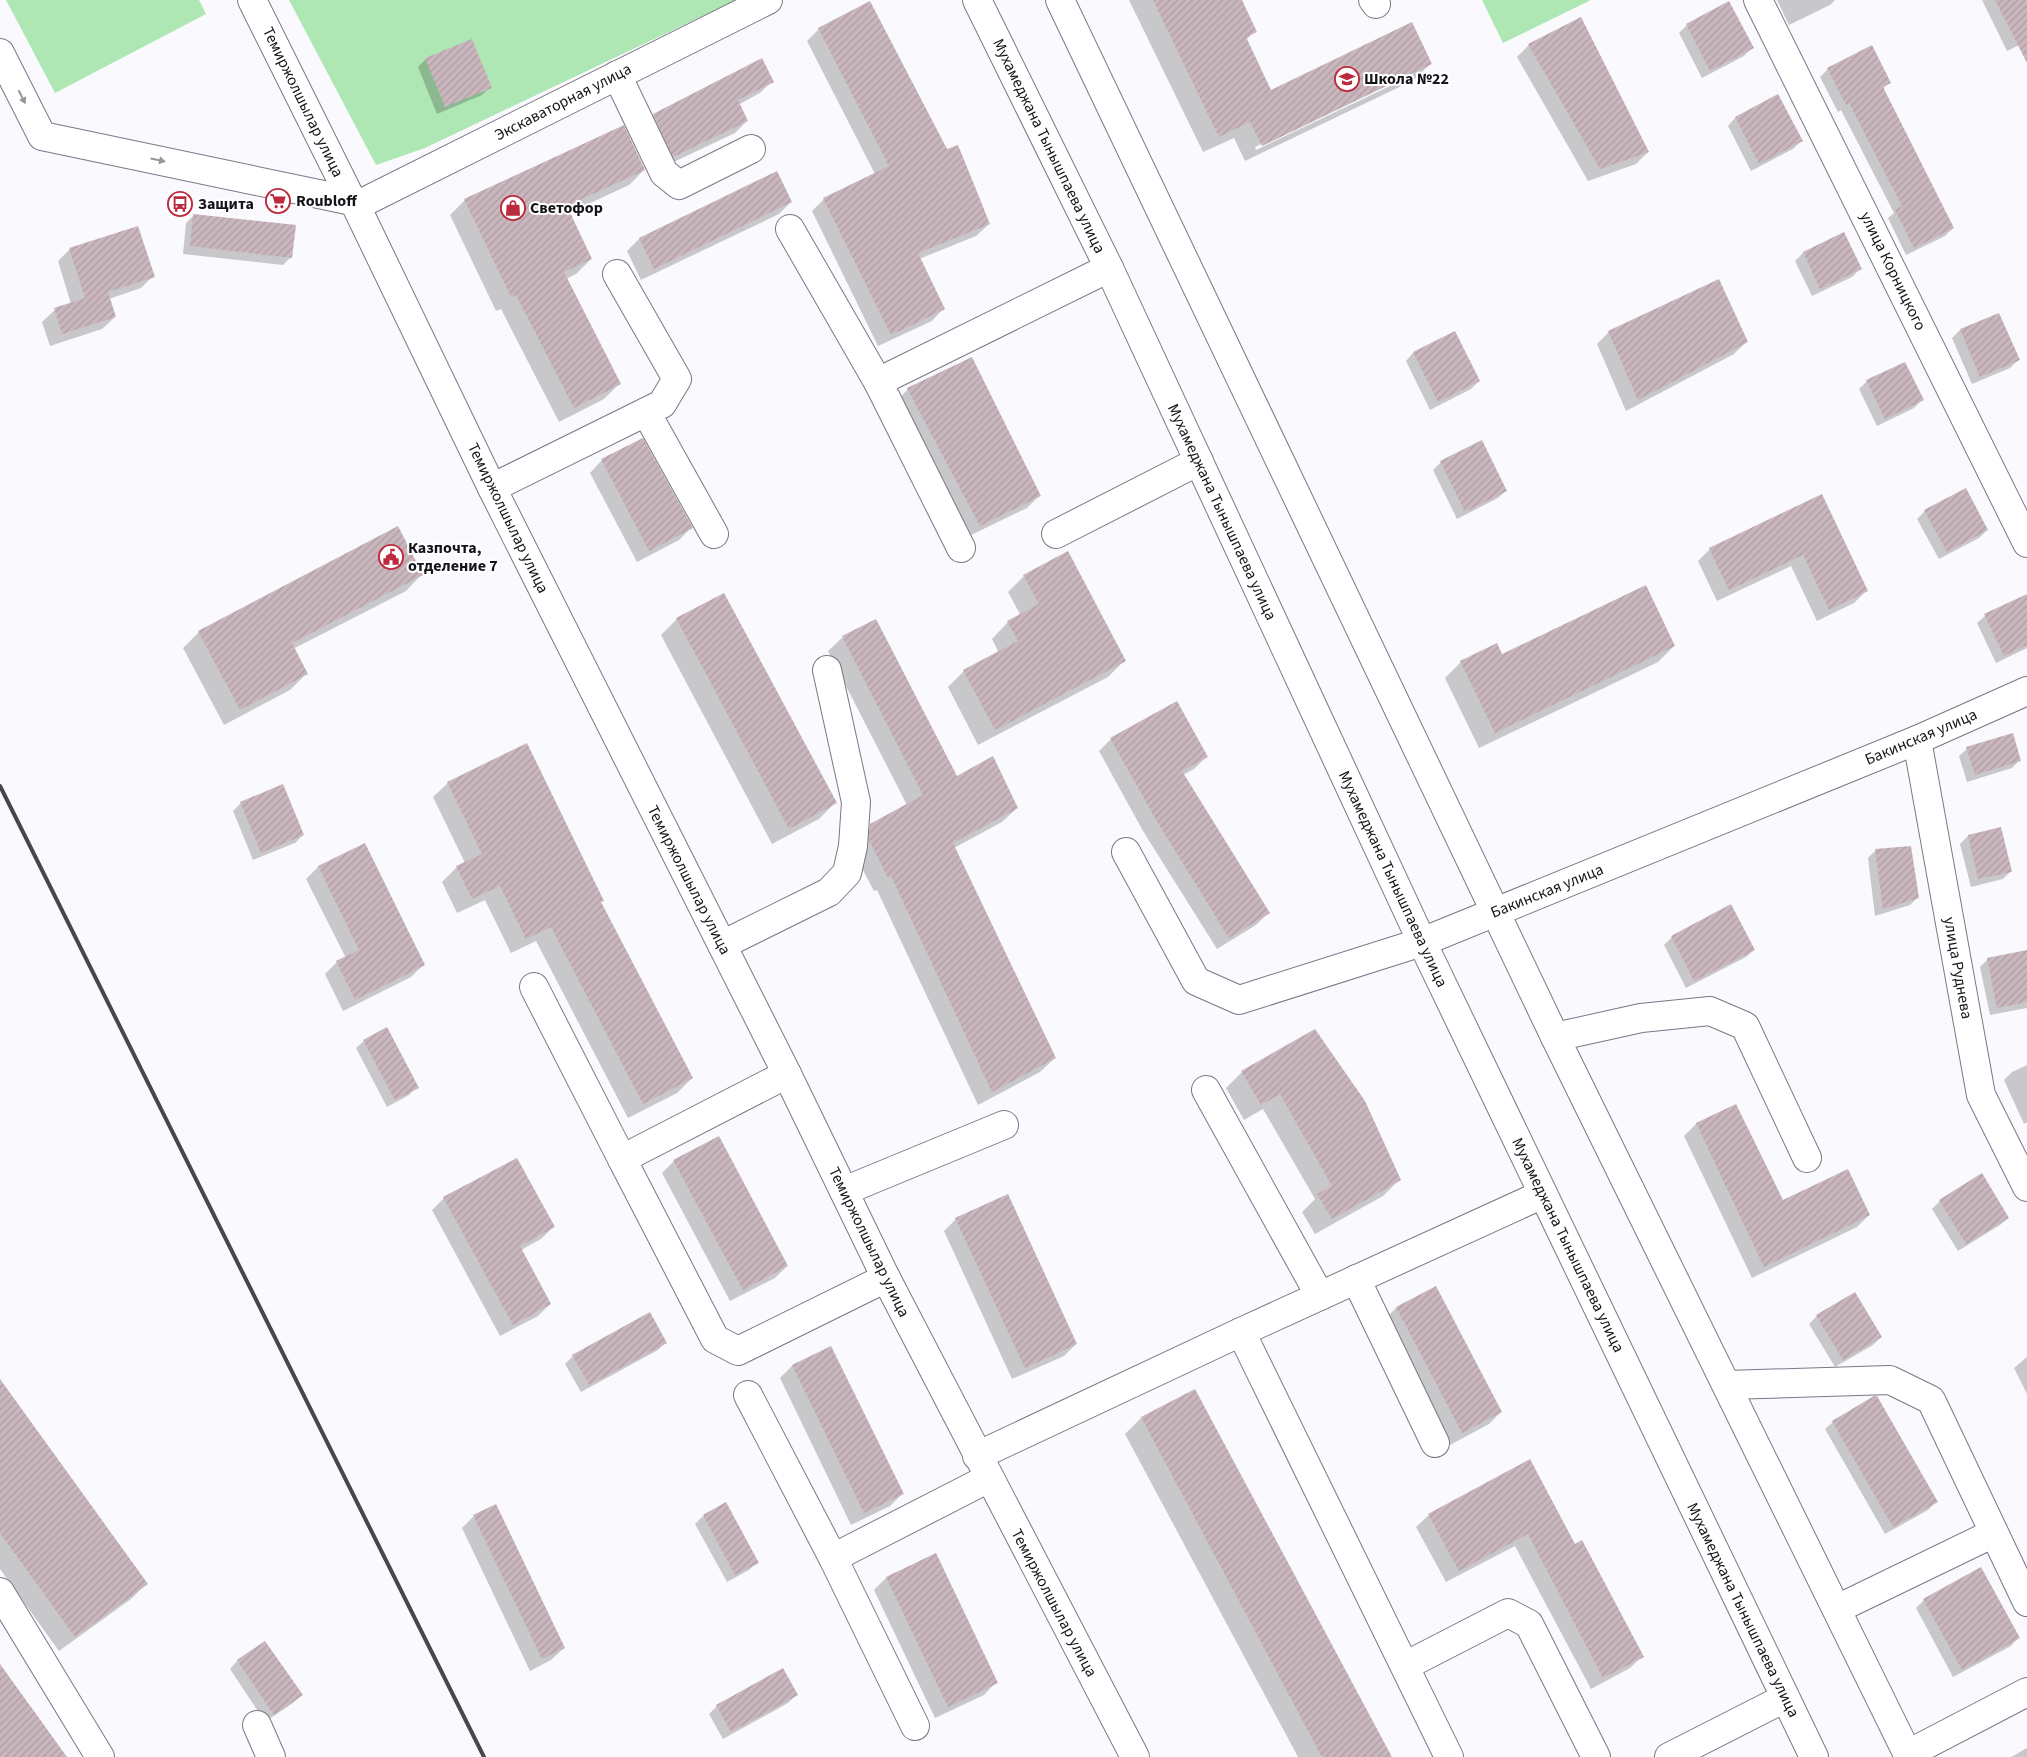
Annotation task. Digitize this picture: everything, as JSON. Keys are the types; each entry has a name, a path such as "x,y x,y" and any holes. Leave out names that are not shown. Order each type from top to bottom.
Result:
{"street":[{"name":"Темиржолшылар улица","path":"252,0 362,216 492,488 787,1074 886,1278 1135,1757"},
{"name":"Экскаваторная улица","path":"355,203 768,0"},
{"name":"Мухамеджана Тынышпаева улица","path":"977,0 1109,268 1422,942 1814,1757"},
{"path":"1060,0 1554,1037 1908,1755 2027,1692"},
{"name":"улица Корницкого","path":"1758,0 2027,543"},
{"path":"0,53 42,136 355,203"},
{"path":"617,75 664,174 679,185 751,149"},
{"path":"790,229 878,382 961,548"},
{"path":"878,382 1109,268"},
{"path":"492,488 662,404 677,379 618,274"},
{"path":"646,412 714,534"},
{"path":"1056,534 1199,461"},
{"path":"722,945 829,892 847,873 853,846 856,802 827,670"},
{"name":"Бакинская улица","path":"1126,852 1196,981 1239,1000 1422,942 1917,740 2027,691"},
{"name":"улица Руднева","path":"1917,740 1981,1096 2027,1187"},
{"path":"534,987 715,1339 738,1351 886,1278"},
{"path":"1554,1037 1640,1018 1710,1011 1745,1026 1806,1158"},
{"path":"622,1159 787,1074"},
{"path":"1206,1090 1320,1296"},
{"path":"844,1191 1004,1125"},
{"path":"833,1558 983,1467 1241,1332 1543,1194"},
{"path":"1356,1279 1435,1443"},
{"path":"1241,1332 1449,1757"},
{"path":"1727,1385 1890,1380 1930,1400 2027,1602"},
{"path":"748,1395 833,1558 915,1726"},
{"path":"1837,1609 1994,1533"},
{"path":"0,1592 100,1757"},
{"path":"1405,1666 1508,1613 1529,1624 1596,1757"},
{"path":"1668,1757 1785,1698"},
{"path":"257,1725 270,1757"}],"green space":[{"path":"6,0 199,0 206,14 55,93"},
{"path":"289,0 736,0 425,148 376,165"},
{"path":"1482,0 1591,0 1503,43"}],"building":[{"name":"Школа №22","path":"1153,0 1242,0 1257,32 1246,37 1271,90 1412,22 1432,64 1262,146 1250,122 1219,137"},
{"path":"1995,0 2027,0 2027,63"},
{"path":"870,1 947,149 958,145 990,224 918,253 945,309 891,335 823,198 889,166 818,28"},
{"path":"1729,1 1754,48 1710,71 1686,24"},
{"path":"1581,17 1649,152 1600,169 1528,44"},
{"path":"472,39 492,88 445,107 425,58"},
{"path":"1872,45 1891,83 1883,87 1954,228 1914,248 1895,210 1902,206 1849,103 1846,105 1827,68"},
{"path":"762,58 774,82 738,100 748,121 673,157 653,114"},
{"path":"1778,94 1803,141 1759,164 1735,117"},
{"path":"624,125 645,170 567,206 592,259 564,272 621,384 574,408 516,295 511,297 464,199"},
{"path":"777,171 792,202 654,269 639,238"},
{"path":"193,214 296,225 292,258 190,246"},
{"path":"138,226 155,277 108,292 116,317 62,334 54,308 85,298 69,248"},
{"path":"1844,232 1862,269 1820,289 1803,252"},
{"path":"1719,279 1748,342 1638,400 1608,331"},
{"path":"1999,313 2020,360 1980,377 1960,329"},
{"path":"1455,331 1480,381 1438,402 1413,352"},
{"path":"972,357 1041,496 980,526 907,388"},
{"path":"1905,362 1924,400 1885,419 1866,380"},
{"path":"643,438 693,528 649,551 601,459"},
{"path":"1482,440 1507,491 1465,512 1440,461"},
{"path":"1966,488 1988,530 1947,552 1924,510"},
{"path":"1822,494 1868,591 1829,610 1803,555 1729,590 1709,548"},
{"path":"398,526 423,575 292,643 308,674 240,710 198,631"},
{"path":"1068,551 1126,661 995,730 963,670 1018,641 1007,621 1039,604 1023,575"},
{"path":"1646,585 1675,646 1495,733 1460,661 1497,643 1502,654"},
{"path":"724,593 837,803 789,829 676,618"},
{"path":"2027,594 2027,645 2004,656 1984,614"},
{"path":"876,619 957,776 993,756 1018,808 953,843 1056,1058 992,1092 891,876 888,878 869,840 870,824 923,795 842,636"},
{"path":"1177,701 1208,757 1182,771 1270,913 1229,938 1155,818 1110,738"},
{"path":"2013,733 2021,761 1975,775 1966,747"},
{"path":"527,743 604,901 601,902 693,1078 643,1104 551,927 526,939 500,886 472,899 456,866 482,854 447,782"},
{"path":"283,784 304,835 261,853 240,802"},
{"path":"2001,827 2012,872 1978,879 1968,835"},
{"path":"365,843 425,965 355,1000 336,961 359,950 318,866"},
{"path":"1911,846 1919,898 1883,909 1875,849"},
{"path":"1731,904 1755,950 1694,981 1671,936"},
{"path":"2027,950 2027,1002 1997,1008 1987,958"},
{"path":"387,1027 419,1088 395,1100 363,1040"},
{"path":"1315,1029 1365,1101 1401,1180 1332,1219 1317,1194 1332,1186 1280,1094 1261,1105 1241,1071"},
{"path":"1736,1104 1783,1200 1848,1169 1870,1215 1764,1267 1696,1123"},
{"path":"719,1136 788,1266 743,1290 673,1160"},
{"path":"517,1158 555,1227 520,1246 551,1304 513,1325 443,1197"},
{"path":"1982,1173 2009,1218 1966,1244 1939,1200"},
{"path":"1008,1194 1077,1344 1025,1368 955,1218"},
{"path":"1436,1286 1502,1412 1462,1433 1396,1307"},
{"path":"1855,1292 1882,1337 1843,1360 1816,1315"},
{"path":"650,1312 667,1343 589,1385 572,1355"},
{"path":"831,1346 904,1494 864,1513 792,1365"},
{"path":"0,1379 148,1584 75,1637 0,1533"},
{"path":"1195,1389 1392,1757 1322,1757 1141,1417"},
{"path":"1877,1396 1938,1502 1893,1527 1832,1421"},
{"path":"1530,1459 1575,1544 1582,1540 1644,1657 1603,1678 1528,1534 1459,1571 1428,1514"},
{"path":"726,1502 759,1563 735,1575 703,1515"},
{"path":"496,1504 565,1648 542,1659 473,1515"},
{"path":"936,1553 998,1683 948,1707 886,1577"},
{"path":"1981,1567 2020,1638 1962,1670 1923,1599"},
{"path":"265,1641 303,1695 274,1715 237,1660"},
{"path":"0,1664 67,1757 0,1757"},
{"path":"783,1668 798,1695 731,1732 716,1705"}],"railway":[{"path":"0,786 484,1757"}],"place":[{"name":"Школа №22","path":"1347,79"},
{"name":"Roubloff","path":"278,201"},
{"name":"Защита","path":"180,204"},
{"name":"Светофор","path":"513,208"},
{"name":"Казпочта, отделение 7","path":"391,557"}]}
